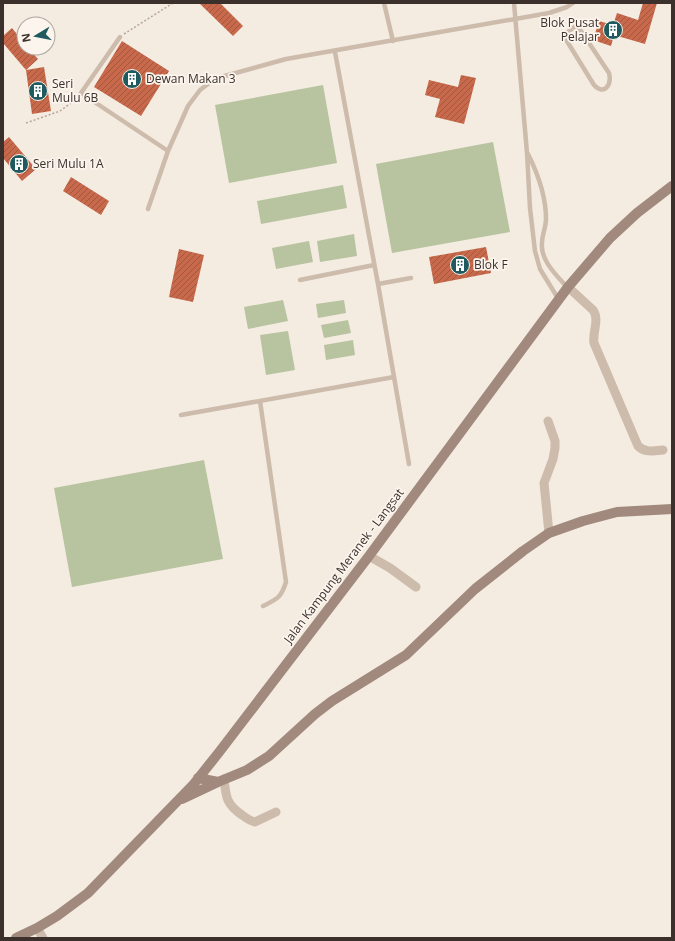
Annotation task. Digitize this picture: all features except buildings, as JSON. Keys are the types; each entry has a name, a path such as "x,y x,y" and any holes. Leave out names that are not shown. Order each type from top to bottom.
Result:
{"main road":[{"name":"Jalan Kampung Meranek - Langsat","path":"16,938 37,928 66,910 88,893 198,778 369,556 568,287 610,238 637,213 672,186"},
{"path":"176,802 247,770 269,756 315,714 332,701 406,655 475,588 549,533 583,521 617,512 672,509"},
{"path":"207,766 221,781"},
{"path":"198,778 221,781"}],"street":[{"path":"568,287 596,314 593,338 594,343 638,446 648,451 664,450"},
{"path":"548,421 555,440 553,459 544,483 549,533"},
{"path":"369,556 390,568 416,587"},
{"path":"221,781 231,807 250,821 256,822 276,812"},
{"path":"37,928 43,938"}],"lane":[{"path":"384,3 393,41"},
{"path":"514,3 527,153 530,208 535,250 540,269 559,300"},
{"path":"148,209 168,151 188,106 200,90 212,81 221,77 286,60 549,14 573,3"},
{"path":"577,25 610,73 609,86 603,89 600,89 594,85 565,38 565,34 577,25"},
{"path":"120,37 81,94 168,151"},
{"path":"335,52 378,284 409,464"},
{"path":"527,153 538,174 545,205 546,220 541,244 545,257 556,274 568,287"},
{"path":"533,236 543,236"},
{"path":"300,280 374,265"},
{"path":"378,284 411,278"},
{"path":"181,415 394,377"},
{"path":"260,401 286,582 283,592 279,598 263,606"}],"path":[{"path":"120,37 173,3"},
{"path":"26,123 60,111 76,100 81,94"}],"green space":[{"path":"323,85 337,163 229,183 215,105"},
{"path":"493,142 510,232 392,253 376,164"},
{"path":"343,185 347,208 261,224 257,201"},
{"path":"354,234 357,256 320,262 317,241"},
{"path":"309,241 313,262 276,269 272,248"},
{"path":"283,300 288,321 248,329 244,307"},
{"path":"344,300 346,313 318,318 316,304"},
{"path":"348,320 351,333 324,338 321,325"},
{"path":"288,331 295,370 266,375 260,335"},
{"path":"353,340 355,355 326,360 324,345"},
{"path":"204,460 223,559 72,587 54,488"}],"place":[{"name":"Blok Pusat Pelajar","path":"613,30"},
{"name":"Dewan Makan 3","path":"132,79"},
{"name":"Seri Mulu 6B","path":"38,91"},
{"name":"Seri Mulu 1A","path":"19,164"},
{"name":"Blok F","path":"460,265"}]}
